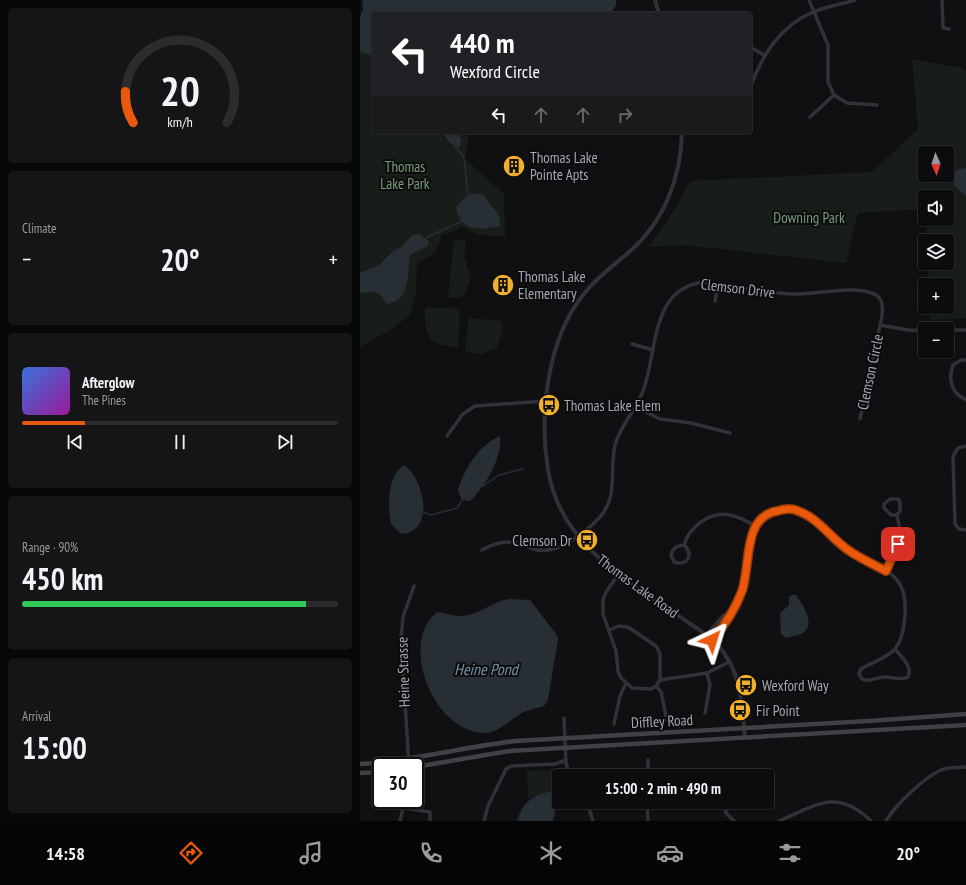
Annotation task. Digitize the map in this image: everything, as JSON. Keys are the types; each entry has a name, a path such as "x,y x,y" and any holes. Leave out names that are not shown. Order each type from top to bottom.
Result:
{"main road":[{"name":"Diffley Road","path":"424,765 565,743 744,728 966,714"},
{"name":"Diffley Road","path":"419,757 484,745 745,737 966,725"},
{"name":"Diffley Road","path":"360,764 372,763"},
{"path":"360,773 372,772"}],"street":[{"path":"655,0 658,12"},
{"path":"809,0 828,45 828,82 834,95 847,102 877,105"},
{"path":"752,83 764,55 785,30 814,12 855,0"},
{"path":"942,0 943,28 949,29"},
{"path":"752,48 764,55"},
{"path":"810,117 834,95"},
{"name":"Thomas Lake Road","path":"682,134 680,155 673,186 657,221 630,252 605,272 589,288 572,311 562,330 551,367 547,401 545,441 548,472 559,505 577,536 595,556 618,575 706,635 723,652 729,662 741,692 745,737"},
{"name":"Clemson Drive","path":"482,550 493,544 507,542 518,543 536,550 550,550 562,546 600,518 608,505 612,494 615,444 636,407 643,390 663,310 673,294 682,287 693,283 704,282 791,294 846,290 872,293 879,297 883,304 880,325"},
{"path":"715,301 718,284"},
{"path":"880,325 918,331"},
{"name":"Clemson Circle","path":"860,419 880,325"},
{"path":"954,330 966,330"},
{"path":"632,344 653,350"},
{"path":"966,360 961,360 953,365 950,382 956,392 966,400"},
{"path":"446,436 463,414 475,406 547,401"},
{"path":"636,407 660,419 691,423 730,433"},
{"path":"966,446 958,448 953,456 955,524 959,529 966,530"},
{"path":"886,571 901,535 897,515 900,511 900,502 898,499 890,499 884,504 884,508 891,515 897,515"},
{"path":"712,640 728,620 743,589 751,538 755,526 763,518 774,511 786,509 798,511 809,517 850,552 886,571 898,580 903,590 905,606 904,628 894,649 861,669 860,677 867,681 881,677 902,679 908,677 910,672 908,666 894,649"},
{"path":"684,545 691,531 702,522 714,516 728,514 740,518 755,526"},
{"path":"684,545 688,549 689,556 686,562 681,564 674,562 671,555 673,549 684,545"},
{"path":"609,630 619,626 628,627 656,646 660,654 660,680 656,686 651,689 632,688 626,683 618,671 616,651 603,614 603,600 606,592 618,575"},
{"name":"Heine Strasse","path":"408,757 401,640 403,617 414,586"},
{"path":"706,635 723,616 734,607"},
{"path":"660,680 707,673 729,662"},
{"path":"705,713 710,685 707,673"},
{"path":"614,724 620,696 626,683"},
{"path":"656,686 661,692 667,720"},
{"path":"564,718 566,760 568,769"},
{"path":"484,821 488,806 506,769 511,766 555,764 566,760"},
{"path":"648,760 648,769"},
{"path":"886,821 895,809 930,776 946,769 966,767"},
{"path":"779,821 821,803 837,802 851,805 871,821"},
{"path":"400,821 404,809"},
{"path":"410,809 430,812 430,821"},
{"path":"589,809 593,821"},
{"path":"647,809 648,821"},
{"path":"725,809 726,813 734,821"}],"green space":[{"name":"Thomas Lake Park","path":"360,51 372,56 372,134 441,134 447,141 459,134 468,134 469,136 465,159 504,194 505,237 477,234 457,224 462,228 442,235 435,253 417,263 416,293 411,314 390,330 360,347"},
{"name":"Downing Park","path":"912,59 961,68 966,71 966,318 930,320 930,314 954,314 954,278 929,278 928,270 954,270 954,234 927,234 926,226 954,226 954,190 918,190 918,209 858,213 846,263 684,245 648,247 667,222 690,181 872,172 918,129"},
{"path":"454,239 466,240 464,259 466,259 466,264 471,277 466,292 461,298 448,297"},
{"path":"425,307 460,309 458,347 440,344 434,342 430,338 427,332"},
{"path":"469,318 502,321 502,332 497,347 482,354 465,352"},
{"path":"552,770 552,791 528,799 527,771"}],"water":[{"path":"362,0 616,0 616,6 612,11 606,12 372,12 372,56 360,51 360,16 363,10"},
{"path":"443,134 458,134 461,139 460,147 451,144"},
{"path":"966,168 966,196 953,185 956,170"},
{"path":"472,193 482,194 485,196 498,214 500,226 478,229 472,228 462,222 456,207 467,195"},
{"path":"419,234 429,241 428,246 410,255 408,278 404,292 400,298 394,302 386,304 379,294 372,292 360,293 360,273 379,265 394,250 402,247 412,235"},
{"path":"500,436 498,454 492,471 482,487 470,501 462,500 458,490 468,466 485,445"},
{"path":"404,465 417,481 421,492 423,515 419,524 412,531 401,534 391,524 389,500 391,484 394,477 398,470"},
{"path":"796,595 805,609 808,626 801,634 786,638 781,634 780,613 789,605 789,596"},
{"name":"Heine Pond","path":"508,599 530,600 556,634 558,639 548,700 544,706 526,711 500,728 489,733 465,729 450,718 437,702 427,684 421,664 421,644 426,626 437,612 454,616 465,616"},
{"path":"552,791 552,809 556,809 553,821 517,821 522,808 530,800"}],"waterway":[{"path":"454,145 464,157 468,196"},
{"path":"425,238 463,221"},
{"path":"483,486 499,475 523,469"},
{"path":"423,512 431,515 457,508 463,499"}],"place":[{"name":"Thomas Lake Pointe Apts","path":"514,166"},
{"name":"Thomas Lake Elementary","path":"503,285"},
{"name":"Thomas Lake Elem","path":"549,405"},
{"name":"Clemson Dr","path":"587,540"},
{"name":"Wexford Way","path":"746,685"},
{"name":"Fir Point","path":"740,710"}],"route":[{"path":"712,640 728,620 743,589 751,538 755,526 763,518 774,511 786,509 798,511 809,517 850,552 886,571 898,544"}]}
